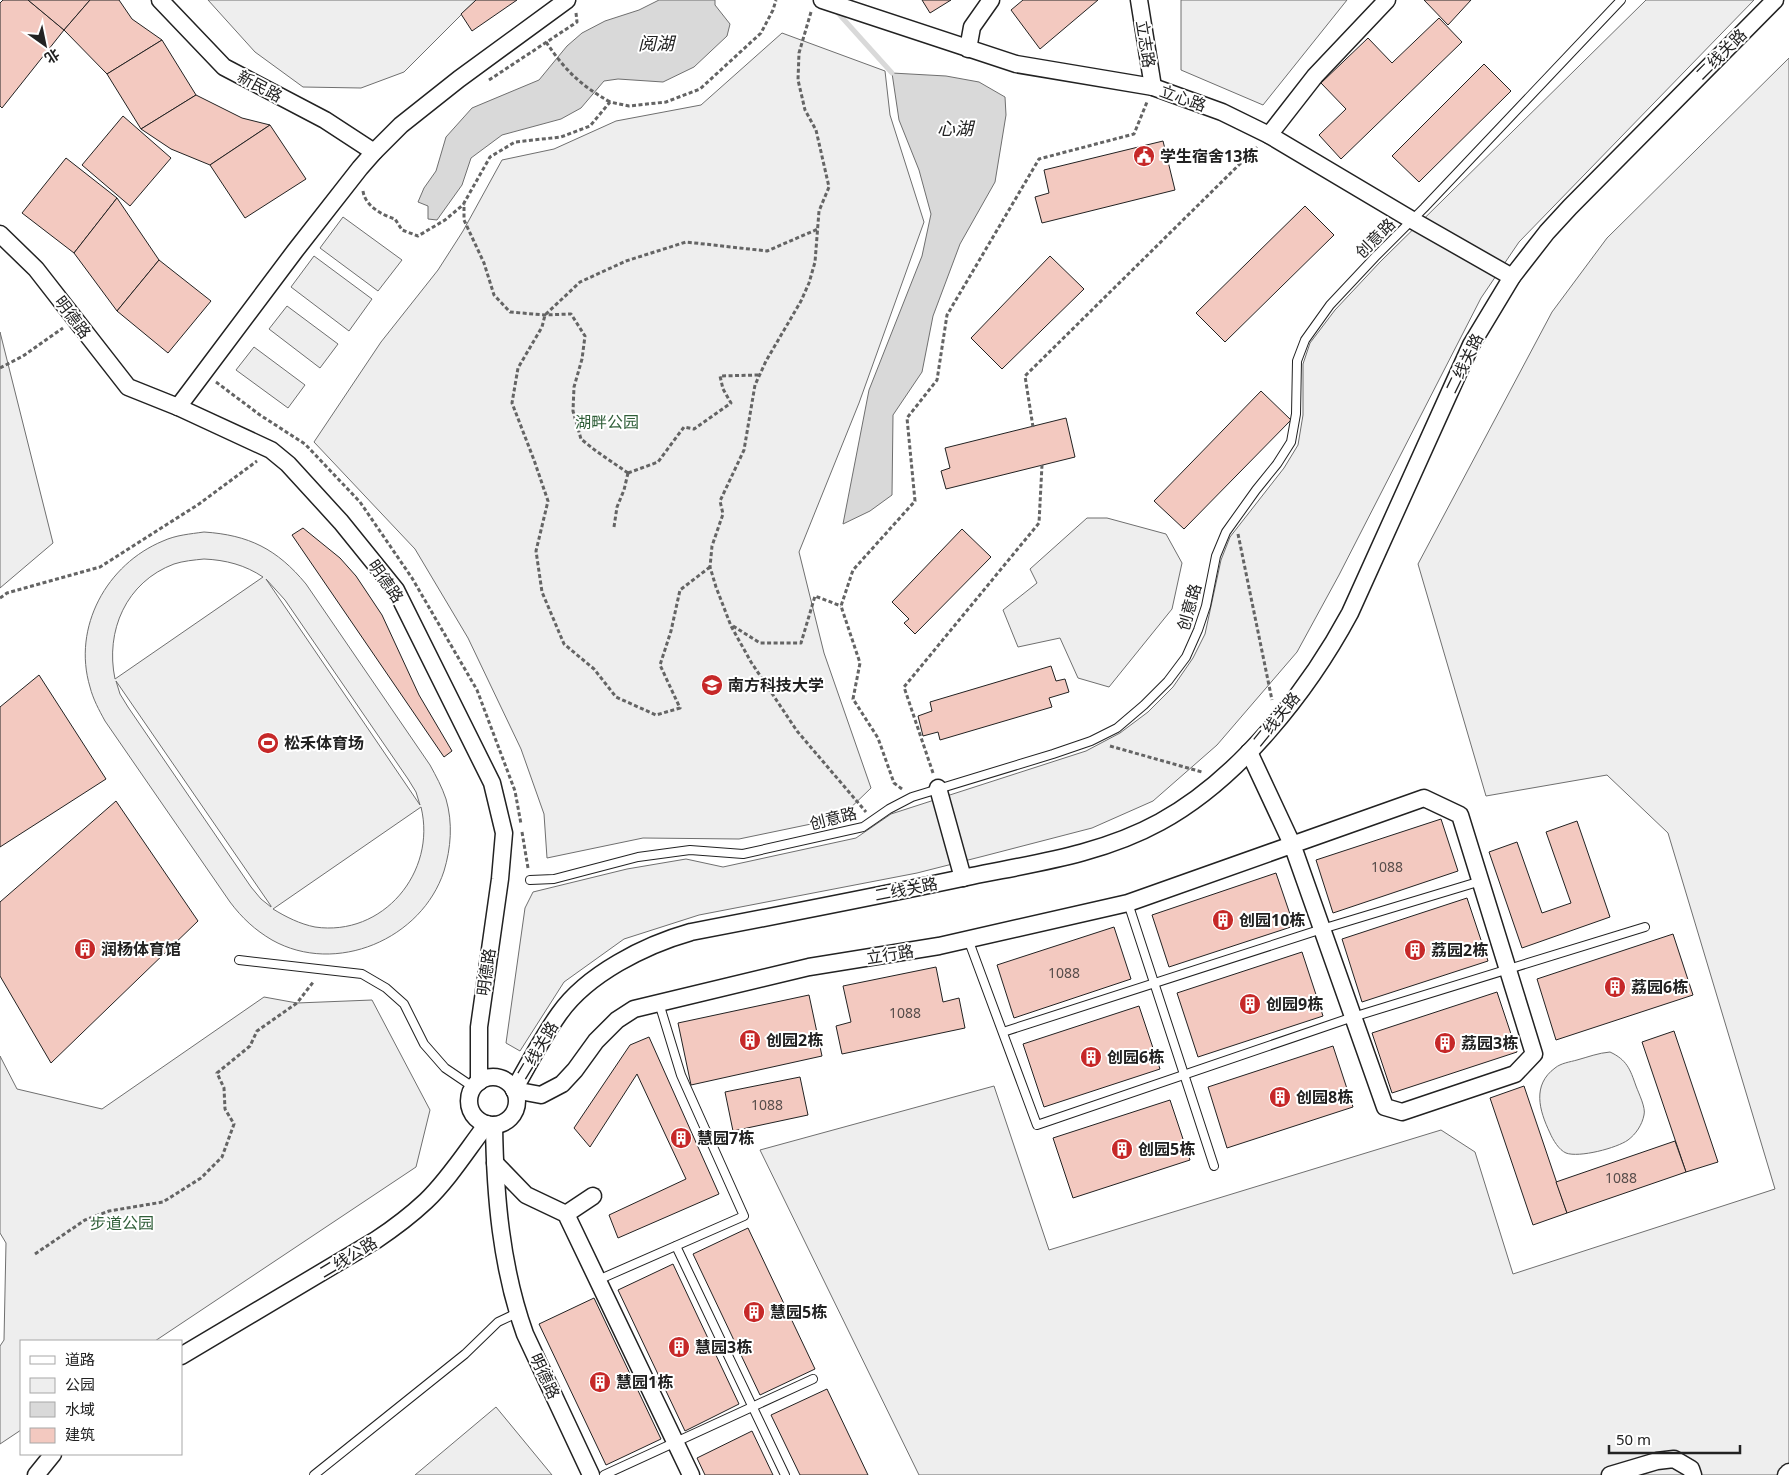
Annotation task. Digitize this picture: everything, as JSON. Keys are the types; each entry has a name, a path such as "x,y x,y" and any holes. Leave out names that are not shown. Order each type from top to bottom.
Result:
{"street":[{"name":"新民路","path":"160,0 224,66 325,120 374,152"},
{"path":"968,48 972,27 991,0"},
{"name":"立志路","path":"1140,0 1153,87"},
{"path":"1269,135 1315,76 1387,0"},
{"name":"二线关路","path":"514,1090 553,1022 566,1004 599,976 642,950 691,932 1079,854 1132,837 1177,813 1222,778 1250,752 1277,720 1323,659 1350,613 1459,369 1485,320 1512,277 1547,232 1570,207 1775,0"},
{"path":"178,407 295,251 374,152 402,125 459,79 571,4"},
{"name":"立心路","path":"827,4 862,13 1016,64 1153,87 1222,112 1269,135 1512,277"},
{"name":"明德路","path":"0,234 36,269 128,387 178,407 271,450 288,464 341,522 396,590 492,783 504,833 500,879 479,1026 476,1085"},
{"path":"1250,752 1292,844 1353,1017"},
{"path":"938,788 963,878"},
{"name":"立行路","path":"514,1090 540,1095 562,1084 575,1070 596,1041 617,1020 634,1008 810,967 939,946 1128,903 1424,798 1460,815 1534,1054 1515,1074 1402,1112 1385,1107 1353,1017"},
{"path":"499,1078 514,1090 516,1107 508,1120 490,1125 480,1121 470,1110 470,1094 476,1085 485,1079 499,1078"},
{"name":"明德路","path":"490,1125 495,1163 496,1193 509,1279 517,1313 524,1334 591,1475"},
{"name":"二线公路","path":"182,1355 376,1240 401,1223 427,1200 490,1125"},
{"path":"495,1163 526,1195 566,1214 674,1443 691,1475"},
{"path":"566,1214 593,1196"},
{"path":"36,1475 52,1455"},
{"path":"1610,1475 1657,1461 1674,1459 1691,1469 1693,1475"},
{"path":"1786,1475 1789,1472"}],"lane":[{"name":"创意路","path":"530,880 554,879 638,858 690,850 743,854 863,827 889,808 912,797 1053,754 1091,741 1117,728 1168,681 1186,656 1206,606 1216,556 1226,532 1277,464 1291,442 1296,414 1297,361 1304,340 1330,305 1375,256 1412,220 1621,0"},
{"path":"1003,1032 1154,982 1481,881"},
{"path":"1128,903 1214,1166"},
{"path":"968,939 1037,1125 1353,1017 1644,927"},
{"path":"239,960 362,974 386,988 404,1004 424,1044 445,1068 476,1085"},
{"path":"598,1280 744,1216 681,1075 659,1003"},
{"path":"676,1246 785,1475"},
{"path":"314,1475 465,1354 498,1322 517,1313"},
{"path":"604,1475 813,1379"}],"path":[{"path":"546,42 580,83 610,102 629,106 666,102 700,89 761,33 776,0"},
{"path":"486,82 577,22 571,4"},
{"path":"827,4 799,54 798,80 800,96 816,130 830,187 820,211 815,262 809,283 755,385 744,450 720,501 723,514 712,546 710,567 732,626 751,662 797,731 864,810 876,818"},
{"path":"912,797 894,783 878,738 853,699 860,663 841,606 853,570 915,501 907,418 937,380 946,315 1039,159 1134,134 1153,87"},
{"path":"360,168 368,174 362,187 363,195 369,203 383,215 395,219 402,230 418,236 445,220 464,203 490,157 515,142 561,137 590,126 610,102"},
{"path":"1033,426 1025,376 1269,135"},
{"path":"464,203 464,220 484,263 494,295 510,312 545,315 571,314 585,336 582,359 574,387 573,403 573,410 581,439 628,473"},
{"path":"710,567 680,590 671,631 660,665 680,708 656,715 616,697 594,669 564,644 542,592 536,551 548,501 512,403 518,368 542,327 545,315 580,282 626,261 686,242 767,251 818,229"},
{"path":"0,368 23,356 76,320"},
{"path":"628,473 658,462 684,427 694,429 731,403 723,389 720,376 760,375"},
{"path":"0,598 7,594 100,567 199,504 271,450"},
{"path":"938,788 904,687 1038,523 1042,465"},
{"path":"614,528 617,507 628,473"},
{"path":"1235,519 1277,720"},
{"path":"732,626 760,643 801,643 815,596 841,606"},
{"path":"1091,741 1222,778"},
{"path":"36,1254 85,1220 109,1211 163,1202 201,1178 222,1157 234,1124 225,1109 224,1088 217,1072 250,1046 257,1031 297,1003 322,969"}],"green space":[{"path":"208,0 476,0 404,72 361,88 303,87 255,52"},
{"path":"1181,0 1347,0 1263,105 1181,70"},
{"path":"1646,0 1754,0 1519,242 1481,298 1339,575 1297,652 1217,745 1153,801 1092,828 917,873 699,915 624,939 564,982 520,1051 506,1043 525,908 533,892 627,869 686,859 723,867 856,838 891,814 1086,751 1120,733 1148,712 1173,687 1193,658 1205,634 1221,560 1230,537 1284,468 1298,445 1303,415 1303,364 1310,343 1335,310 1380,262"},
{"name":"湖畔公园","path":"782,33 885,71 890,115 924,222 859,403 799,552 824,653 871,788 840,818 739,839 643,838 547,858 544,814 521,749 468,638 415,549 314,442 381,342 438,270 463,231 502,160 554,149 616,121 701,105"},
{"path":"1789,58 1789,1475 919,1475 760,1150 994,1086 1049,1250 1441,1130 1475,1152 1513,1274 1775,1189 1668,833 1607,775 1486,796 1418,564 1552,312 1607,238"},
{"path":"343,217 402,260 378,291 320,248"},
{"path":"314,256 372,299 349,331 291,287"},
{"path":"287,306 338,344 320,368 269,329"},
{"path":"0,332 53,543 0,588"},
{"path":"254,347 305,385 288,408 236,370"},
{"path":"1087,518 1107,518 1166,534 1182,563 1172,609 1109,687 1078,678 1060,638 1018,647 1003,610 1037,583 1030,569"},
{"path":"204,532 235,536 261,546 273,553 295,572 306,584 430,765 443,790 450,826 450,844 444,871 433,895 417,916 397,932 374,944 349,952 323,954 297,950 272,940 249,923 230,902 105,721 94,700 86,664 86,642 90,621 99,600 111,581 125,565 143,551 168,539","holes":["204,559 235,564 263,577 115,679 113,643 123,610 143,583 157,572 174,564","266,579 285,600 408,779 416,792 420,805","116,681 271,907 251,887 120,694","421,807 424,831 421,855 412,876 400,895 383,911 362,922 340,927 315,927 293,920 273,909"]},
{"name":"步道公园","path":"264,997 297,1003 372,1000 430,1110 416,1167 156,1340 20,1340 20,1431 0,1444 0,1346 4,1340 6,1243 0,1233 0,1056 17,1089 102,1109"},
{"path":"1610,1052 1624,1062 1632,1075 1644,1109 1642,1122 1631,1138 1616,1146 1588,1153 1566,1153 1561,1150 1551,1136 1543,1116 1540,1090 1543,1082 1560,1065"},
{"path":"496,1407 552,1475 415,1475"}],"water":[{"name":"阅湖","path":"659,0 715,0 715,5 730,24 727,36 694,67 663,82 618,79 604,81 581,108 561,119 502,135 471,158 462,185 437,220 428,219 428,206 418,202 424,188 436,171 446,137 472,108 539,80 567,46 582,33 605,21 639,10"},
{"name":"心湖","path":"892,73 946,76 979,82 1005,97 1006,115 995,182 960,244 933,316 922,372 893,415 892,495 870,511 843,524 869,390 922,256 931,214 919,170 899,120"}],"building":[{"path":"3,0 28,0 64,30 2,108 0,106 0,3"},
{"path":"28,0 90,0 64,30"},
{"path":"90,0 119,0 132,19 162,40 107,74 64,30"},
{"path":"476,0 517,0 472,31 461,14"},
{"path":"922,0 951,0 930,13"},
{"path":"1023,0 1098,0 1040,49 1011,10"},
{"path":"1424,0 1471,0 1448,25"},
{"path":"1439,18 1462,42 1341,159 1319,135 1346,109 1321,83 1368,38 1392,63"},
{"path":"162,40 196,95 141,129 107,74"},
{"path":"1484,64 1511,91 1419,182 1392,156"},
{"path":"196,95 242,118 270,125 210,165 171,149 141,129"},
{"path":"123,116 171,158 130,206 82,165"},
{"path":"270,125 306,179 245,218 210,165"},
{"path":"1163,141 1175,190 1042,223 1035,197 1049,193 1044,170"},
{"path":"66,158 117,198 74,253 22,213"},
{"path":"117,198 159,260 117,311 74,253"},
{"path":"1305,206 1334,235 1225,342 1196,313"},
{"path":"1050,256 1084,289 1002,369 971,338"},
{"path":"159,260 211,301 168,353 117,311"},
{"path":"1261,391 1291,420 1184,529 1154,501"},
{"path":"1066,418 1075,457 946,489 941,471 950,468 945,448"},
{"path":"303,528 340,558 356,576 382,615 419,695 452,751 444,757 292,535"},
{"path":"962,529 991,557 915,634 904,623 909,619 892,602"},
{"path":"1051,666 1056,681 1065,679 1069,692 1049,698 1052,707 940,740 938,732 923,736 918,716 932,711 930,702"},
{"path":"39,675 106,779 0,847 0,707"},
{"name":"润杨体育馆","path":"116,801 198,921 51,1063 0,976 0,902"},
{"path":"1441,819 1458,871 1333,913 1316,860"},
{"path":"1577,821 1610,917 1522,948 1489,852 1517,842 1542,913 1571,903 1546,832"},
{"name":"创园10栋","path":"1276,873 1294,926 1169,967 1152,915"},
{"name":"荔园2栋","path":"1467,898 1488,961 1362,1002 1342,939"},
{"path":"1114,927 1131,979 1014,1018 997,965"},
{"name":"荔园6栋","path":"1673,934 1693,995 1556,1040 1537,979"},
{"name":"创园9栋","path":"1302,952 1323,1016 1198,1057 1177,993"},
{"path":"936,967 943,1002 959,998 965,1028 842,1054 836,1026 851,1022 843,986"},
{"name":"荔园3栋","path":"1497,992 1517,1052 1392,1093 1372,1033"},
{"name":"创园2栋","path":"809,995 822,1056 691,1085 678,1023"},
{"name":"创园6栋","path":"1139,1006 1160,1069 1044,1107 1023,1044"},
{"path":"1674,1031 1718,1162 1686,1172 1642,1042"},
{"name":"慧园7栋","path":"649,1037 719,1194 618,1238 609,1215 686,1179 637,1074 590,1147 574,1128 630,1045"},
{"name":"创园8栋","path":"1333,1046 1353,1107 1227,1148 1208,1087"},
{"path":"800,1077 808,1115 733,1131 725,1092"},
{"path":"1524,1086 1567,1213 1533,1225 1490,1098"},
{"name":"创园5栋","path":"1170,1100 1190,1160 1073,1198 1053,1138"},
{"path":"1675,1141 1686,1172 1567,1213 1556,1182"},
{"name":"慧园5栋","path":"748,1228 815,1369 760,1395 693,1254"},
{"name":"慧园3栋","path":"673,1264 739,1404 685,1431 618,1290"},
{"name":"慧园1栋","path":"594,1298 661,1439 606,1465 539,1324"},
{"path":"827,1389 868,1475 800,1475 771,1415"},
{"path":"752,1431 773,1475 705,1475 697,1458"}],"waterway":[{"path":"837,10 892,73"}],"place":[{"name":"学生宿舍13栋","path":"1144,156"},
{"name":"南方科技大学","path":"712,685"},
{"name":"松禾体育场","path":"268,743"},
{"name":"创园10栋","path":"1223,920"},
{"name":"润杨体育馆","path":"85,949"},
{"name":"荔园2栋","path":"1415,950"},
{"name":"荔园6栋","path":"1615,987"},
{"name":"创园9栋","path":"1250,1004"},
{"name":"创园2栋","path":"750,1040"},
{"name":"荔园3栋","path":"1445,1043"},
{"name":"创园6栋","path":"1091,1057"},
{"name":"创园8栋","path":"1280,1097"},
{"name":"慧园7栋","path":"681,1138"},
{"name":"创园5栋","path":"1122,1149"},
{"name":"慧园5栋","path":"754,1312"},
{"name":"慧园3栋","path":"679,1347"},
{"name":"慧园1栋","path":"600,1382"}]}
